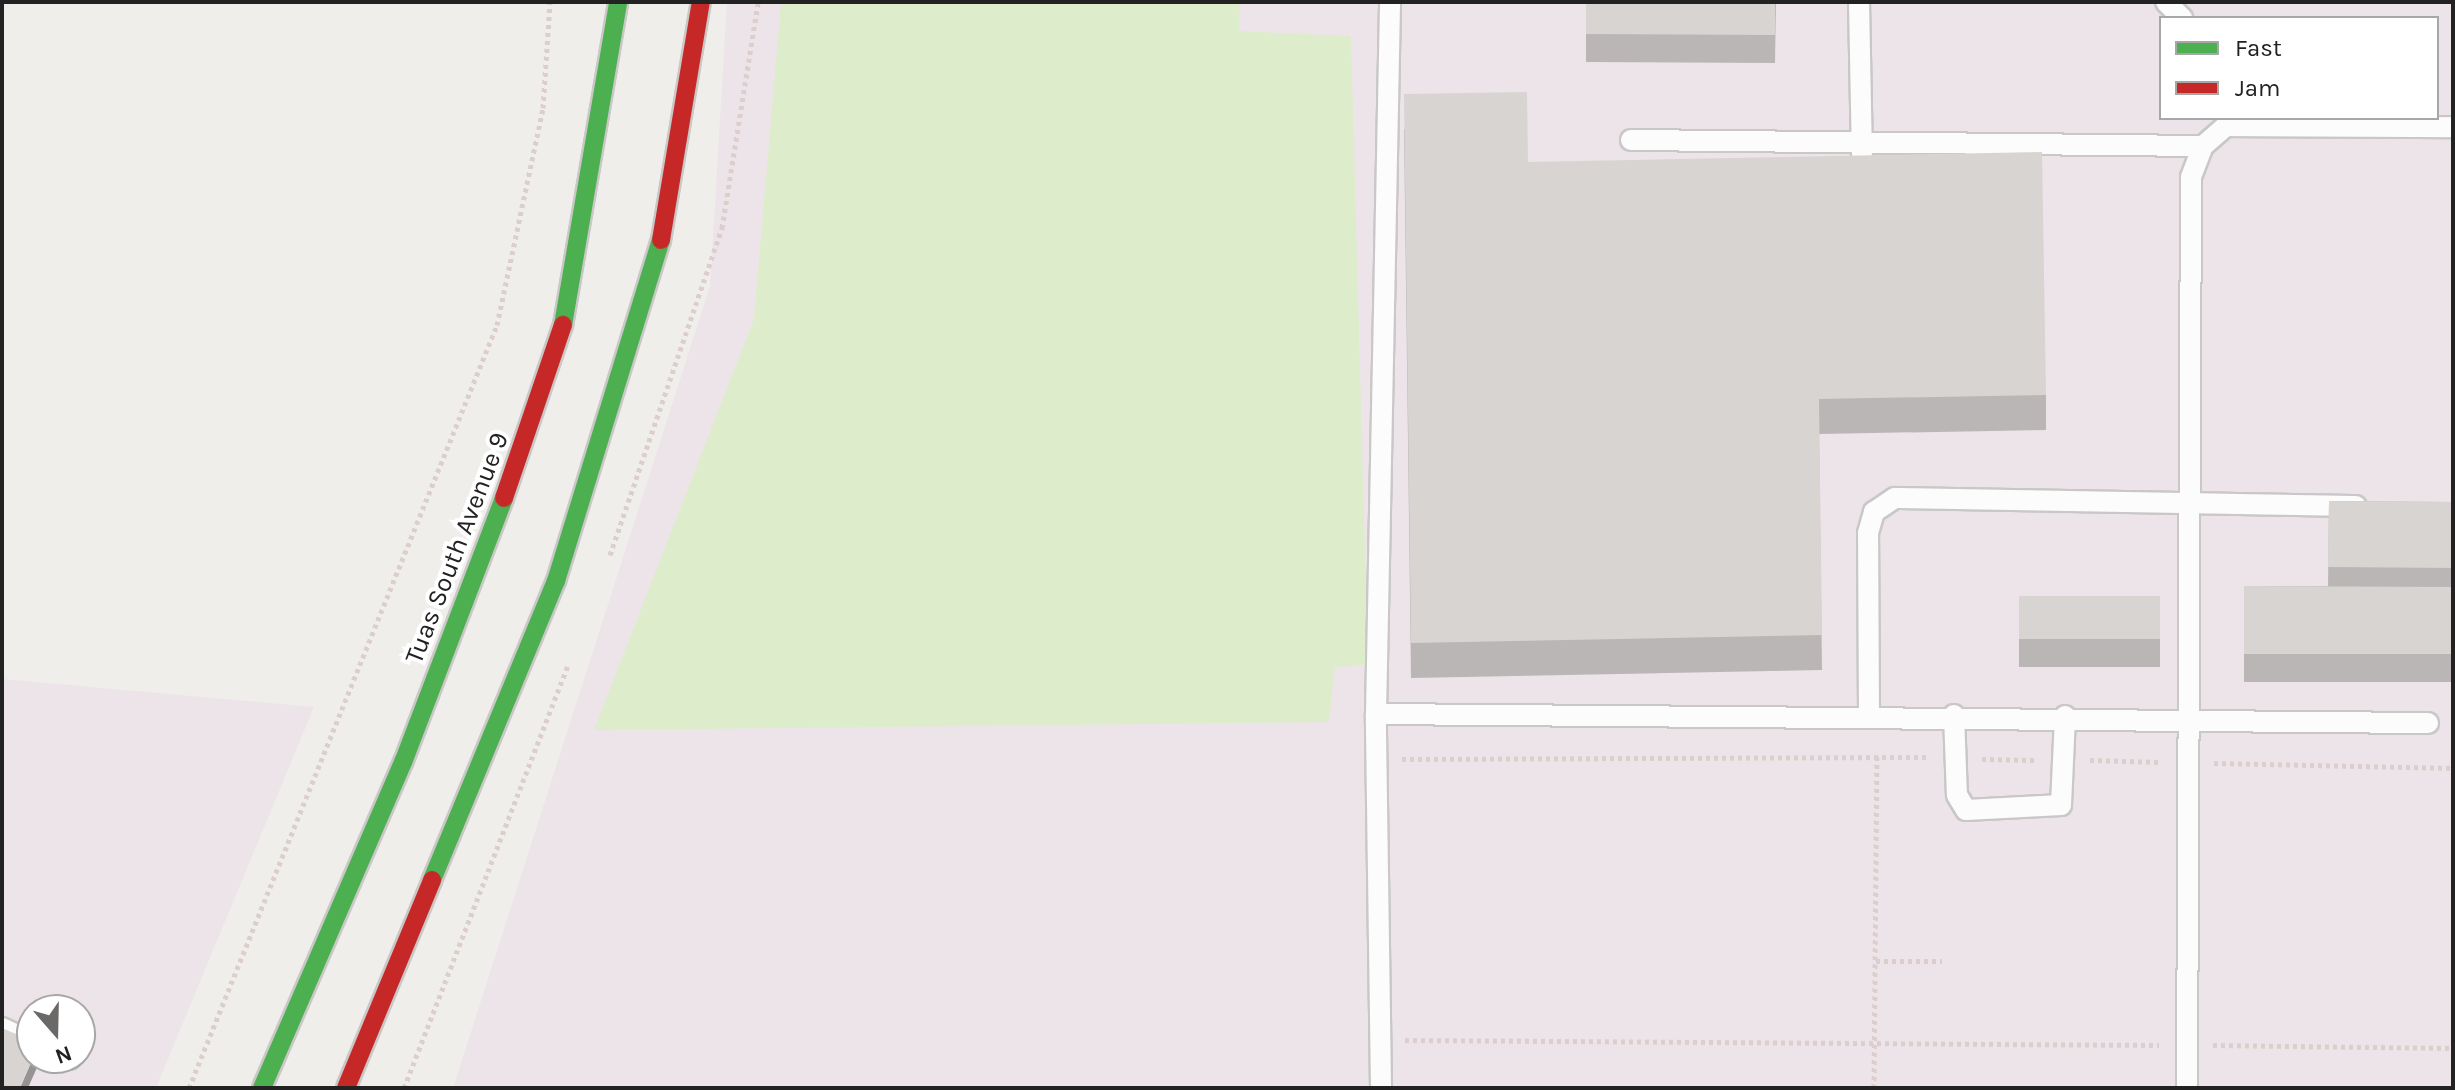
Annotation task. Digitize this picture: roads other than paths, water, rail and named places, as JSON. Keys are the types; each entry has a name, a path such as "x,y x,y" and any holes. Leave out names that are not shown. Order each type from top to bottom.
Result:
{"street":[{"name":"Tuas South Avenue 9","path":"262,1088 404,760 558,357 618,2"},
{"path":"346,1088 556,581 667,219 701,2"}],"lane":[{"path":"1381,1088 1376,714 1390,2"},
{"path":"1859,2 1862,178"},
{"path":"2187,1088 2191,177 2203,146 2226,126 2289,122 2453,127"},
{"path":"1631,140 1862,140 2203,146"},
{"path":"1869,713 1874,512 1895,498 2373,507"},
{"path":"1376,714 1869,713 2428,723"},
{"path":"1954,715 1957,795 1966,810 2050,811 2061,805 2065,716"}]}
